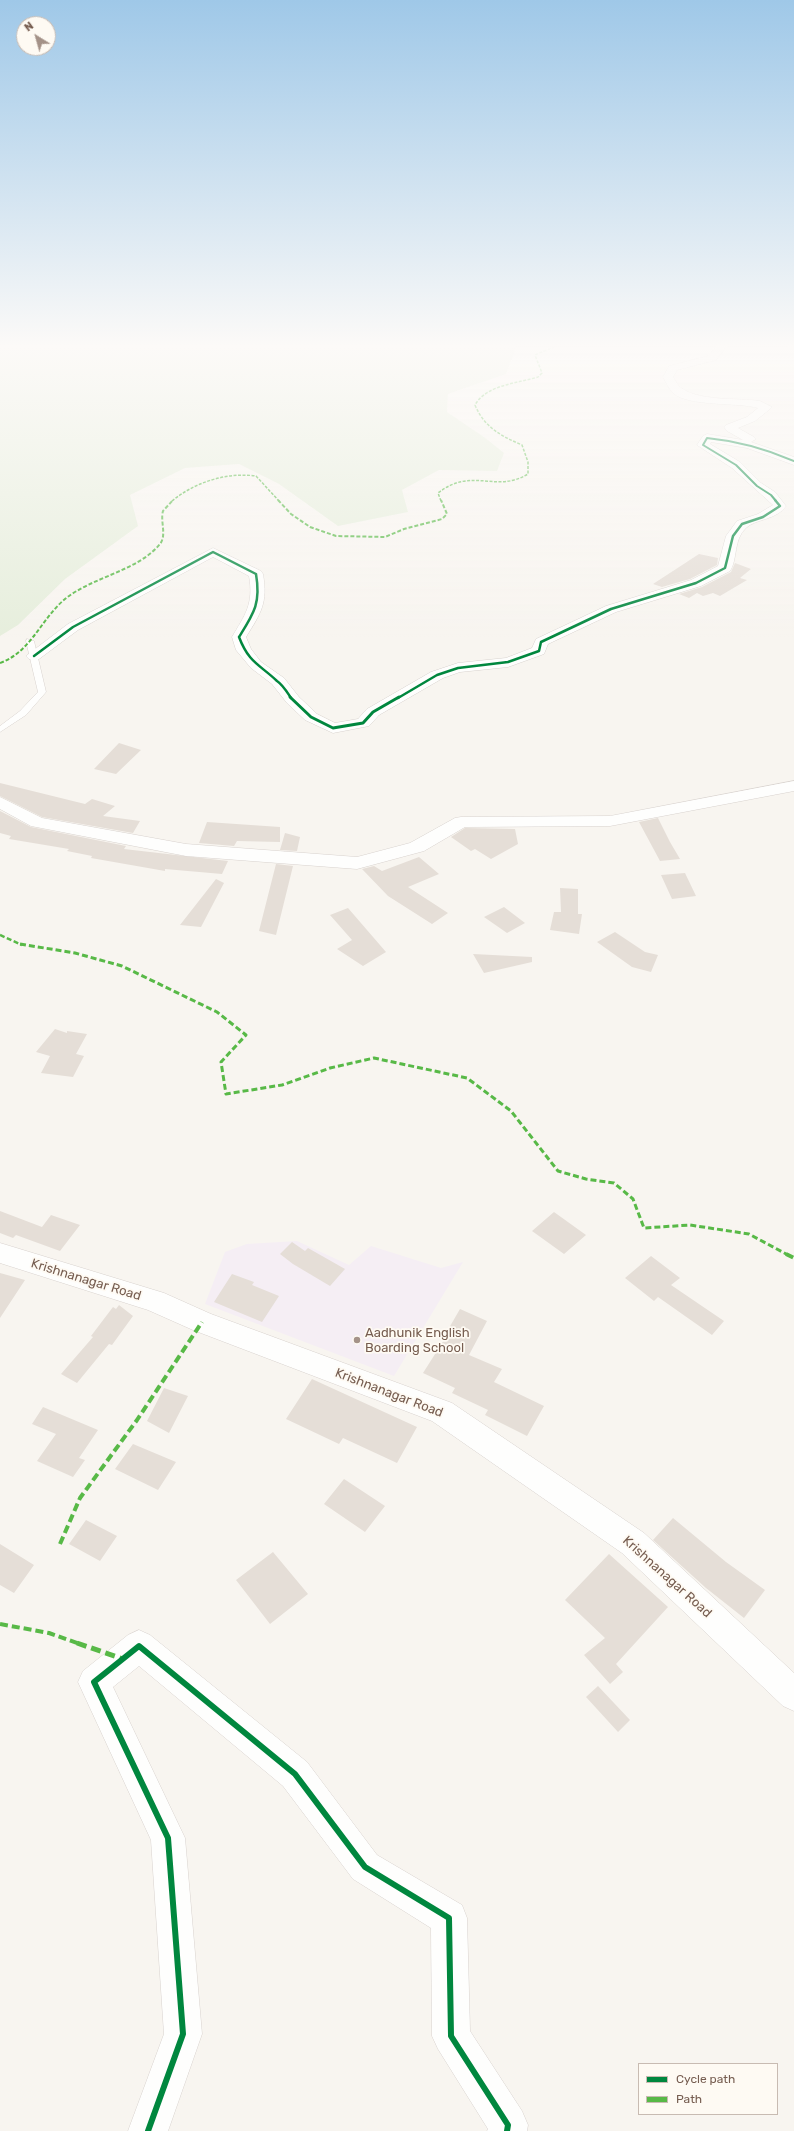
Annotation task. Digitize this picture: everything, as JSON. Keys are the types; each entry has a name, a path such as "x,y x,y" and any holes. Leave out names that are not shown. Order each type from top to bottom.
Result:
{"street":[{"path":"34,656 71,628 142,590 156,580 183,569 213,552 256,574 259,588 258,606 239,637 244,650 256,665 278,681 293,700 312,717 333,728 363,723 373,712 437,674 458,668 508,662 526,656 539,651 541,642 611,609 696,582 725,568 728,550 733,536 742,524 763,517 780,506 771,495 757,486 736,465 704,445 705,442"},
{"path":"742,442 789,459"},
{"path":"758,442 789,459"},
{"path":"0,802 38,822 186,850 357,863 417,846 461,822 610,821 794,786"},
{"name":"Krishnanagar Road","path":"0,1254 154,1301 202,1322 442,1412 633,1543 794,1695"},
{"path":"148,2131 183,2034 168,1838 94,1682 140,1646 295,1774 365,1867 449,1918 451,2036 508,2125 507,2131"}],"lane":[{"path":"0,730 23,712 42,692 30,641"}],"shaded area":[{"name":"Aadhunik English Boarding School","path":"297,1241 349,1265 371,1246 441,1268 463,1262 394,1376 205,1304 225,1252 247,1244"}],"green space":[{"path":"0,442 491,442 504,453 497,471 439,470 402,490 408,512 338,526 279,484 239,464 185,468 130,495 138,526 65,579 18,625 0,636"}],"building":[{"path":"699,554 718,558 717,565 690,579 662,587 653,584"},
{"path":"735,563 751,569 740,578 747,580 720,596 713,593 703,596 697,593 689,598 679,594 702,587 731,572"},
{"path":"119,743 141,750 116,774 94,769"},
{"path":"0,783 85,804 92,799 115,806 103,816 140,821 133,833 42,817 0,796"},
{"path":"0,811 31,827 126,846 124,849 228,861 222,874 165,869 165,871 91,858 92,856 67,851 69,849 9,839 11,836 0,833"},
{"path":"658,818 680,859 660,861 639,822"},
{"path":"207,822 280,827 280,842 237,841 234,846 199,843"},
{"path":"465,828 515,829 518,844 491,859 475,849 471,851 451,837"},
{"path":"285,833 300,837 297,851 280,850"},
{"path":"419,857 439,874 408,887 448,913 432,924 388,896 362,869 374,866 382,871"},
{"path":"276,864 293,866 276,935 259,931"},
{"path":"685,873 696,896 672,899 661,875"},
{"path":"216,879 224,883 201,927 180,925"},
{"path":"560,888 578,889 578,914 582,914 579,934 550,930 554,912 561,912"},
{"path":"504,907 525,923 507,933 484,917"},
{"path":"348,908 386,952 363,966 337,949 352,940 330,915"},
{"path":"615,932 645,952 658,955 651,972 632,967 597,942"},
{"path":"473,954 532,957 532,962 484,973"},
{"path":"55,1029 67,1033 67,1031 87,1034 76,1054 84,1056 73,1077 41,1073 50,1056 36,1052"},
{"path":"0,1211 42,1227 51,1215 80,1225 60,1251 16,1235 13,1238 0,1233"},
{"path":"554,1212 586,1235 564,1254 532,1231"},
{"path":"292,1242 305,1251 308,1248 345,1269 330,1286 293,1264 280,1254"},
{"path":"651,1256 680,1278 671,1285 724,1321 712,1335 658,1297 654,1301 625,1278"},
{"path":"0,1273 25,1280 0,1318"},
{"path":"232,1274 254,1282 252,1285 279,1296 262,1322 214,1302"},
{"path":"119,1305 133,1316 112,1345 109,1344 77,1383 61,1374 93,1337 91,1336 113,1307 116,1309"},
{"path":"460,1309 487,1321 469,1355 502,1369 494,1382 544,1406 527,1436 485,1415 488,1410 452,1393 455,1388 423,1373 451,1329 449,1328"},
{"path":"312,1379 417,1427 397,1463 343,1438 339,1444 286,1419"},
{"path":"164,1388 188,1396 169,1433 147,1421"},
{"path":"43,1407 98,1430 79,1458 85,1460 73,1477 37,1461 56,1434 32,1424"},
{"path":"133,1444 176,1462 158,1490 115,1469"},
{"path":"344,1479 385,1506 365,1532 324,1504"},
{"path":"673,1518 726,1562 765,1590 744,1618 706,1588 653,1540"},
{"path":"86,1520 117,1536 100,1561 69,1544"},
{"path":"0,1544 34,1565 14,1593 0,1585"},
{"path":"273,1552 308,1594 270,1624 236,1580"},
{"path":"609,1554 668,1607 616,1664 623,1672 610,1684 584,1655 605,1638 565,1600"},
{"path":"598,1686 630,1720 618,1732 586,1697"}],"marked path":[{"path":"0,663 9,660 18,654 64,600 87,585 140,560 151,553 162,540 162,515 167,505 183,493 205,483 225,476 256,476 291,514 310,527 336,536 385,537 404,529 442,519 447,514 438,493 449,484 461,480 507,482 518,480 528,474 528,462 522,445 517,442"},
{"path":"0,935 24,946 75,953 122,966 217,1012 246,1035 221,1062 226,1094 282,1085 330,1068 374,1058 467,1078 511,1111 558,1171 586,1179 614,1183 633,1199 644,1228 690,1225 749,1234 794,1258"},
{"path":"60,1544 80,1498 137,1420 202,1322"},
{"path":"0,1624 49,1633 123,1659"}],"cycle path":[{"path":"34,656 73,627 213,552 256,574 259,594 258,601 253,614 239,637 244,650 256,665 278,681 293,700 311,717 333,728 363,723 373,712 437,675 458,668 508,662 539,651 541,642 611,609 696,583 725,568 728,550 733,536 742,524 763,517 780,506 771,495 757,486 736,465 703,445 704,442"},
{"path":"736,442 752,446 794,461"},
{"path":"148,2131 183,2034 168,1838 94,1682 139,1646 295,1774 365,1867 449,1918 451,2036 508,2125 507,2131"}],"place":[{"name":"Aadhunik English Boarding School","path":"357,1340"}]}
